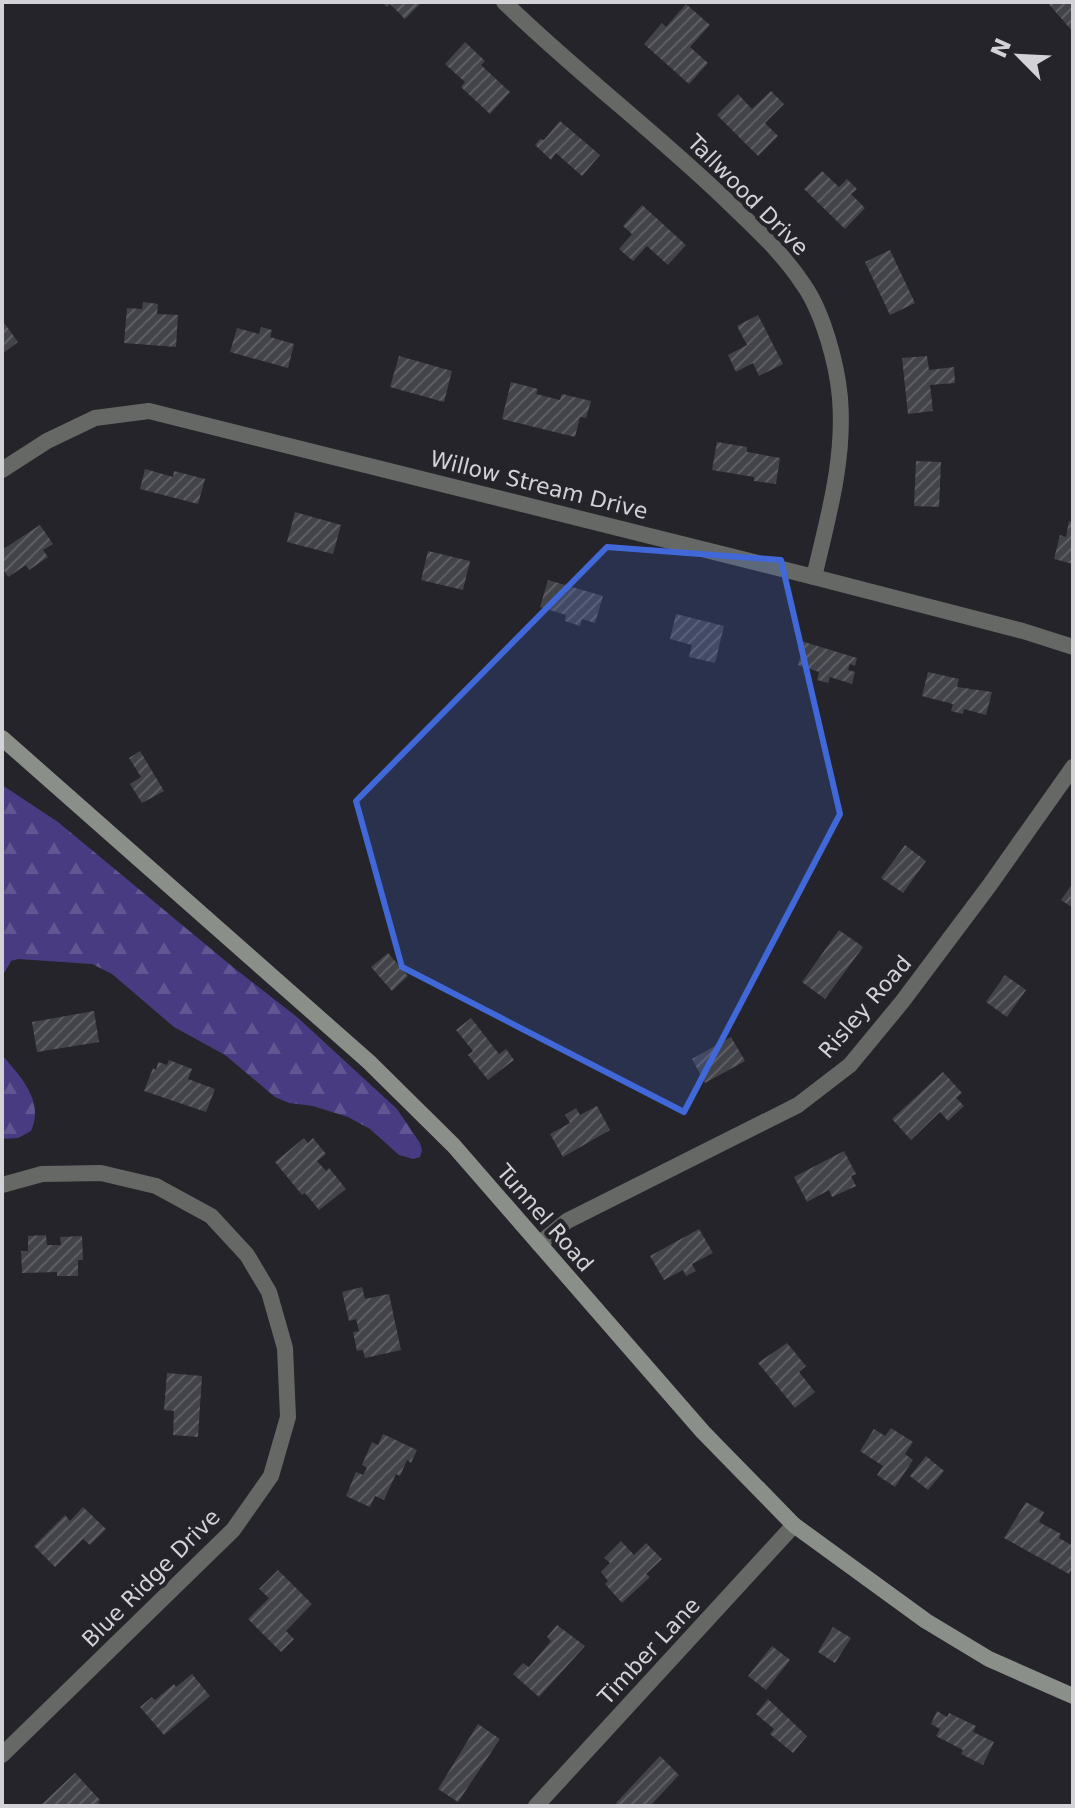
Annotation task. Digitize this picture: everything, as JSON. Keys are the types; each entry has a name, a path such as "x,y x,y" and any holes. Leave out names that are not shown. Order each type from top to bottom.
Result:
{"main road":[{"name":"Tunnel Road","path":"2,738 369,1062 454,1146 703,1432 794,1525 926,1621 989,1659 1073,1696"}],"street":[{"name":"Tallwood Drive","path":"504,2 675,151 769,242 805,285 829,340 840,397 840,450 833,503 814,577"},
{"name":"Willow Stream Drive","path":"2,470 47,441 95,418 149,411 814,577 1023,631 1073,647"},
{"name":"Risley Road","path":"539,1244 567,1221 798,1105 850,1065 920,979 1073,767"},
{"name":"Blue Ridge Drive","path":"2,1185 42,1174 101,1173 156,1186 211,1216 247,1255 269,1292 285,1348 288,1417 271,1476 233,1530 2,1755"},
{"name":"Timber Lane","path":"536,1806 794,1525"}],"highlighted area":[{"path":"607,547 781,560 840,814 684,1112 402,967 356,801"}],"green space":[{"path":"2,785 58,822 297,1017 397,1109 420,1143 420,1157 413,1159 399,1155 370,1129 348,1117 275,1097 225,1055 174,1027 112,974 92,964 18,959 11,961 2,976"},
{"path":"2,1055 28,1090 35,1109 31,1131 18,1138 2,1139"}],"building":[{"path":"382,2 422,2 405,19 390,4 387,7"},
{"path":"1047,2 1073,2 1073,32"},
{"path":"686,4 710,25 690,47 708,63 689,84 644,44 662,23 666,27"},
{"path":"465,42 485,61 481,65 510,92 490,114 461,87 465,82 445,64"},
{"path":"771,91 784,104 765,123 778,136 758,156 717,115 738,94 752,109"},
{"path":"560,121 600,155 582,176 556,153 551,160 535,145 540,139 544,140"},
{"path":"822,171 839,187 847,179 857,189 851,194 865,208 845,229 804,189"},
{"path":"642,205 686,245 668,265 647,246 633,261 619,249 632,234 623,226"},
{"path":"890,250 915,303 890,315 865,262"},
{"path":"143,302 158,304 157,314 178,315 176,347 124,343 127,308 142,309"},
{"path":"758,315 783,364 759,376 753,363 736,372 728,355 747,345 737,326"},
{"path":"2,320 18,342 2,354"},
{"path":"261,327 272,330 270,337 294,344 288,368 230,352 237,328 259,334"},
{"path":"399,356 452,371 444,402 390,387"},
{"path":"927,356 929,370 954,367 955,383 930,385 933,411 908,414 902,358"},
{"path":"511,382 538,389 536,394 560,400 562,394 591,401 586,418 580,417 575,437 502,419"},
{"path":"717,442 747,447 747,452 780,458 776,484 712,470"},
{"path":"916,461 941,462 939,507 914,506"},
{"path":"145,469 173,477 174,471 205,479 198,504 140,489"},
{"path":"295,512 341,525 333,554 287,542"},
{"path":"1069,521 1073,522 1073,564 1054,559 1060,535 1066,537"},
{"path":"40,525 53,544 43,550 48,557 29,570 26,565 8,577 2,567 2,550"},
{"path":"428,551 470,561 463,590 421,580"},
{"path":"548,580 603,596 595,623 582,619 580,626 565,621 566,615 540,607"},
{"path":"676,614 724,626 715,663 689,657 692,645 670,639"},
{"path":"801,641 857,658 855,666 850,664 848,670 855,672 852,684 830,677 828,683 817,680 819,672 798,665"},
{"path":"928,672 959,679 957,687 992,692 986,715 964,709 963,714 951,711 953,704 922,696"},
{"path":"140,751 164,791 142,803 130,784 141,777 129,758"},
{"path":"905,845 926,861 903,893 881,878"},
{"path":"1073,883 1073,908 1061,900"},
{"path":"839,930 863,947 825,999 802,982"},
{"path":"388,953 408,976 392,991 371,967"},
{"path":"1005,975 1026,990 1007,1017 986,1002"},
{"path":"94,1011 99,1042 37,1052 32,1022"},
{"path":"471,1018 499,1054 506,1049 514,1060 488,1080 468,1055 473,1051 456,1030"},
{"path":"731,1037 745,1061 705,1083 692,1059"},
{"path":"169,1060 192,1069 188,1079 215,1089 206,1112 144,1091 153,1068 156,1070 158,1062 167,1065"},
{"path":"943,1072 962,1093 956,1098 964,1106 948,1121 940,1112 911,1140 892,1119"},
{"path":"597,1106 610,1130 563,1157 550,1134 570,1123 565,1115 576,1108 580,1115"},
{"path":"304,1138 308,1143 313,1138 326,1154 317,1161 326,1171 329,1168 346,1189 319,1210 275,1162"},
{"path":"844,1151 856,1174 851,1176 856,1186 832,1197 829,1190 807,1202 794,1177"},
{"path":"699,1229 713,1253 692,1264 696,1271 686,1276 683,1270 664,1280 650,1256"},
{"path":"46,1235 47,1245 61,1245 60,1237 82,1236 83,1260 78,1260 78,1276 57,1276 57,1272 22,1273 21,1251 28,1251 28,1236"},
{"path":"362,1287 365,1299 389,1294 401,1350 365,1358 363,1350 357,1351 353,1332 359,1331 356,1319 349,1321 342,1292"},
{"path":"787,1343 806,1366 799,1372 815,1392 795,1408 758,1363"},
{"path":"167,1373 202,1376 198,1437 173,1435 174,1411 164,1410"},
{"path":"891,1428 913,1442 905,1454 913,1460 895,1487 877,1475 883,1466 860,1451 874,1429 885,1436"},
{"path":"383,1434 417,1450 411,1463 407,1460 400,1476 396,1474 384,1500 375,1496 370,1507 346,1496 356,1472 363,1475 367,1468 362,1465 372,1442 378,1445"},
{"path":"926,1456 944,1471 928,1490 910,1476"},
{"path":"1026,1502 1044,1512 1039,1522 1061,1534 1059,1538 1073,1546 1073,1566 1069,1574 1004,1538"},
{"path":"83,1507 106,1529 90,1545 83,1539 55,1567 34,1546 65,1515 70,1521"},
{"path":"621,1541 634,1555 646,1543 662,1559 646,1574 650,1577 622,1603 605,1584 608,1581 601,1572 610,1563 604,1558"},
{"path":"278,1570 312,1604 286,1631 294,1639 281,1652 248,1619 269,1598 259,1589"},
{"path":"557,1625 585,1646 539,1697 513,1674 523,1663 529,1667 551,1641 547,1637"},
{"path":"833,1627 851,1638 835,1663 818,1652"},
{"path":"772,1646 790,1660 766,1690 748,1676"},
{"path":"192,1674 210,1696 164,1735 140,1707 152,1697 155,1700 174,1684 176,1687"},
{"path":"768,1699 807,1736 793,1753 770,1734 774,1729 756,1714"},
{"path":"937,1711 947,1717 949,1713 976,1726 973,1732 994,1742 983,1765 936,1736 940,1729 931,1724"},
{"path":"478,1724 500,1739 458,1802 438,1789"},
{"path":"660,1756 679,1775 650,1806 619,1806 616,1803"},
{"path":"75,1773 102,1806 40,1806"}]}
